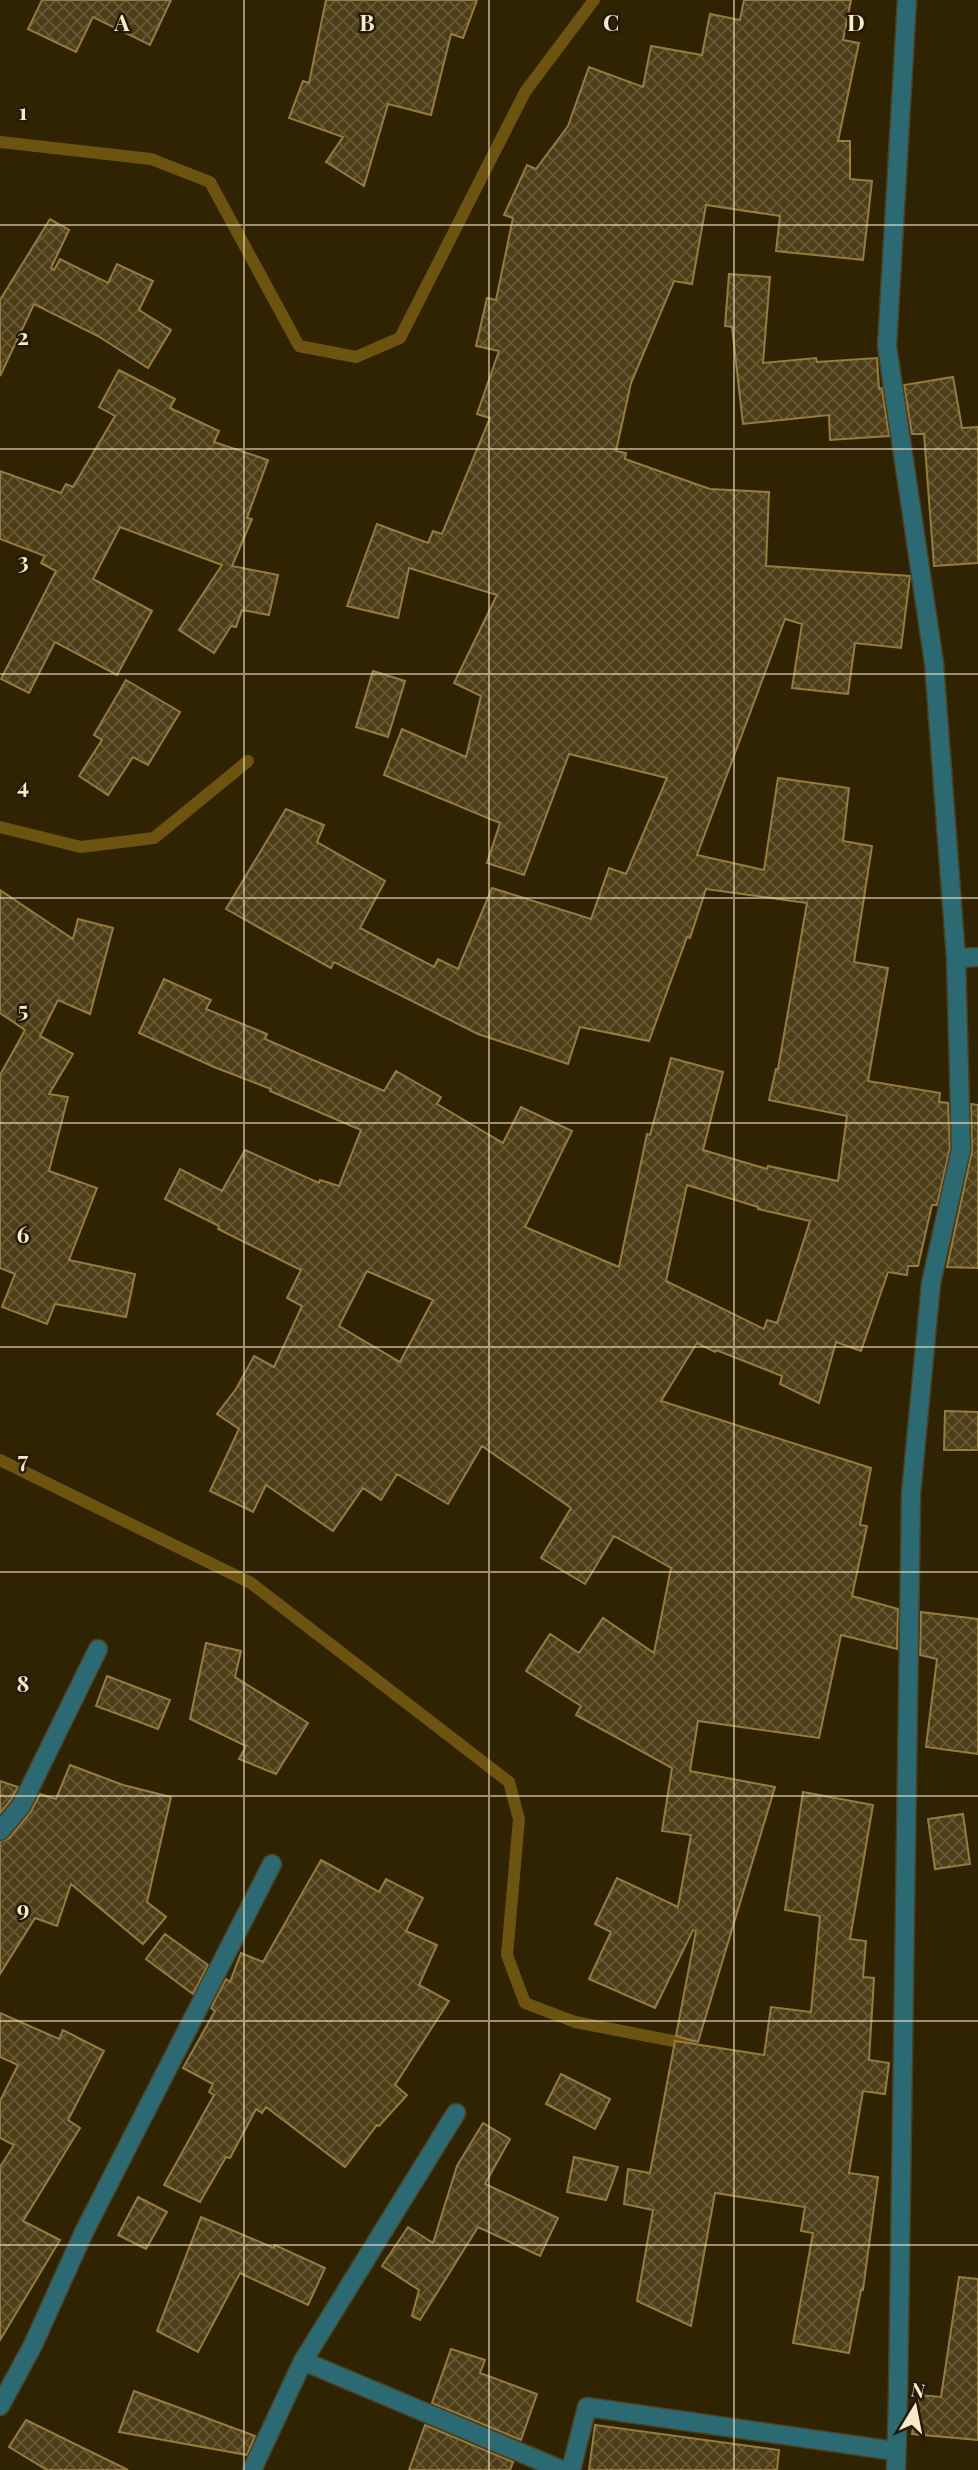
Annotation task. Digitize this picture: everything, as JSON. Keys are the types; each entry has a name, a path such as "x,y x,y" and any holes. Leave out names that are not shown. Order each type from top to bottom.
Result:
{"street":[{"path":"895,2470 911,1494 931,1283 961,1149 956,958 934,663 887,346 907,0"},
{"path":"956,958 978,957"},
{"path":"0,1830 21,1806 99,1649"},
{"path":"0,2406 33,2345 90,2220 272,1864"},
{"path":"252,2470 303,2361 456,2113"},
{"path":"303,2361 562,2470"},
{"path":"571,2470 587,2407 895,2451"}],"building":[{"path":"42,0 171,0 150,45 93,17 76,52 28,29"},
{"path":"326,0 477,0 463,38 451,34 431,115 388,104 364,186 326,162 343,137 289,118 303,81 309,83"},
{"path":"744,0 851,0 843,40 859,43 838,141 850,141 850,179 872,181 863,260 776,251 780,216 706,205 692,284 674,281 631,383 616,451 626,453 625,459 710,489 769,492 766,566 910,576 901,648 855,643 848,694 792,688 802,624 785,619 697,855 764,870 778,778 849,788 843,841 872,846 854,962 888,968 868,1081 940,1093 939,1102 948,1103 950,1148 937,1205 932,1205 918,1266 908,1266 907,1275 888,1272 861,1351 836,1342 819,1403 780,1384 782,1376 697,1343 661,1401 871,1468 860,1525 867,1526 852,1596 898,1609 897,1649 841,1635 819,1738 698,1721 690,1771 775,1787 698,2042 676,2036 696,1931 693,1930 655,2008 589,1979 611,1932 595,1924 617,1878 678,1907 691,1835 662,1831 672,1768 576,1715 581,1706 526,1671 550,1634 579,1653 603,1618 654,1653 671,1568 614,1536 585,1584 541,1558 571,1508 482,1446 448,1504 397,1474 381,1500 363,1488 333,1531 266,1485 253,1512 210,1491 239,1429 217,1414 236,1389 254,1356 274,1367 302,1306 287,1298 301,1270 165,1199 180,1169 222,1191 245,1150 319,1183 320,1180 339,1186 361,1130 139,1033 164,979 211,1000 206,1009 267,1034 265,1039 384,1091 396,1071 441,1097 437,1104 503,1143 521,1107 572,1131 525,1227 619,1267 647,1134 650,1135 671,1058 723,1072 703,1150 767,1169 768,1166 838,1181 847,1116 769,1100 778,1069 807,903 706,889 690,938 687,937 649,1041 580,1027 568,1064 478,1034 334,962 331,968 226,909 286,809 324,825 317,842 385,881 360,928 434,967 438,959 458,969 492,888 591,919 609,868 626,874 667,778 569,754 524,875 487,863 500,823 384,775 402,729 466,757 481,696 454,683 497,595 409,568 398,618 347,606 377,524 428,543 433,531 442,534 490,418 477,414 499,351 476,346 487,298 496,300 513,218 504,215 527,165 536,169 568,126 589,67 643,87 651,46 702,55 710,14 740,20","holes":["687,1185 758,1209 810,1221 777,1323 767,1320 764,1329 666,1281","367,1271 433,1300 400,1362 339,1326"]},
{"path":"50,219 69,230 51,268 54,270 60,259 108,283 117,264 153,281 139,310 171,330 148,368 98,336 34,304 0,376 0,300"},
{"path":"729,274 770,277 763,363 816,358 817,362 877,358 879,389 882,388 889,436 830,440 829,415 743,424 732,327 725,326"},
{"path":"119,370 175,399 170,408 219,431 214,442 268,460 247,518 252,519 232,566 278,575 269,615 242,610 236,627 231,626 214,653 179,630 222,565 120,527 93,579 152,611 117,675 55,642 29,693 1,679 56,571 41,563 45,556 0,539 0,471 61,493 66,484 73,487 115,416 99,407"},
{"path":"953,377 962,428 978,427 978,563 934,566 924,434 912,434 904,385"},
{"path":"373,671 405,681 388,737 356,727"},
{"path":"126,680 180,712 148,765 133,757 108,795 79,776 102,740 94,735"},
{"path":"0,890 73,939 78,919 113,928 90,1014 58,1000 40,1036 73,1054 49,1094 68,1097 49,1171 97,1188 69,1260 135,1274 126,1317 55,1304 47,1324 2,1307 15,1274 0,1268 0,1075 25,1030 0,1013"},
{"path":"971,1104 978,1105 978,1268 947,1267 972,1151"},
{"path":"945,1411 978,1412 978,1450 944,1450"},
{"path":"921,1612 978,1619 978,1754 926,1747 937,1659 920,1655"},
{"path":"206,1643 241,1651 235,1677 308,1723 276,1774 239,1759 246,1746 190,1719"},
{"path":"107,1676 170,1700 158,1729 96,1706"},
{"path":"70,1765 123,1785 171,1797 147,1902 166,1917 143,1944 71,1884 57,1926 35,1918 0,1974 0,1842 9,1838 30,1813 40,1794 56,1799"},
{"path":"0,1781 18,1787 0,1813"},
{"path":"803,1792 873,1805 850,1939 866,1941 863,1977 874,1978 869,2060 889,2063 885,2094 863,2091 849,2173 878,2177 863,2290 849,2353 793,2343 813,2233 801,2231 805,2207 715,2193 691,2326 637,2301 653,2210 624,2204 628,2169 650,2173 675,2041 764,2055 771,2007 811,2012 820,1916 785,1910"},
{"path":"963,1814 970,1864 935,1869 928,1819"},
{"path":"321,1860 379,1892 386,1879 423,1898 406,1931 437,1945 419,1985 449,2001 395,2085 407,2095 379,2126 377,2125 345,2167 266,2107 262,2113 256,2109 230,2158 226,2157 200,2202 164,2185 214,2095 209,2092 213,2084 183,2068 215,2011 211,2008 226,1979 230,1982 241,1953 263,1962"},
{"path":"165,1934 208,1965 193,1994 146,1959"},
{"path":"0,2013 59,2039 63,2030 104,2051 68,2120 80,2128 23,2221 60,2240 0,2340 0,2167 14,2145 0,2138 0,2101 18,2065 0,2057"},
{"path":"561,2074 610,2099 595,2129 546,2104"},
{"path":"483,2123 510,2139 485,2184 558,2218 540,2256 478,2227 420,2320 412,2316 419,2290 382,2266 408,2227 433,2243 457,2166"},
{"path":"574,2157 618,2167 606,2200 567,2192"},
{"path":"138,2197 167,2212 146,2249 118,2235"},
{"path":"201,2217 274,2248 275,2245 325,2268 308,2305 240,2273 198,2352 157,2331"},
{"path":"959,2277 978,2279 978,2440 912,2434 919,2395 941,2397"},
{"path":"451,2349 485,2360 480,2373 537,2394 521,2440 432,2403"},
{"path":"134,2391 255,2436 247,2455 119,2432"},
{"path":"26,2420 128,2470 47,2470 9,2447"},
{"path":"425,2425 513,2462 510,2470 409,2470"},
{"path":"595,2425 779,2450 777,2470 589,2470"}],"waterway":[{"path":"0,142 151,159 210,182 299,346 356,357 400,338 525,92 594,0"},
{"path":"0,827 81,847 154,838 248,761"},
{"path":"0,1460 251,1583 509,1782 519,1819 507,1955 525,2003 575,2022 689,2044"}]}
